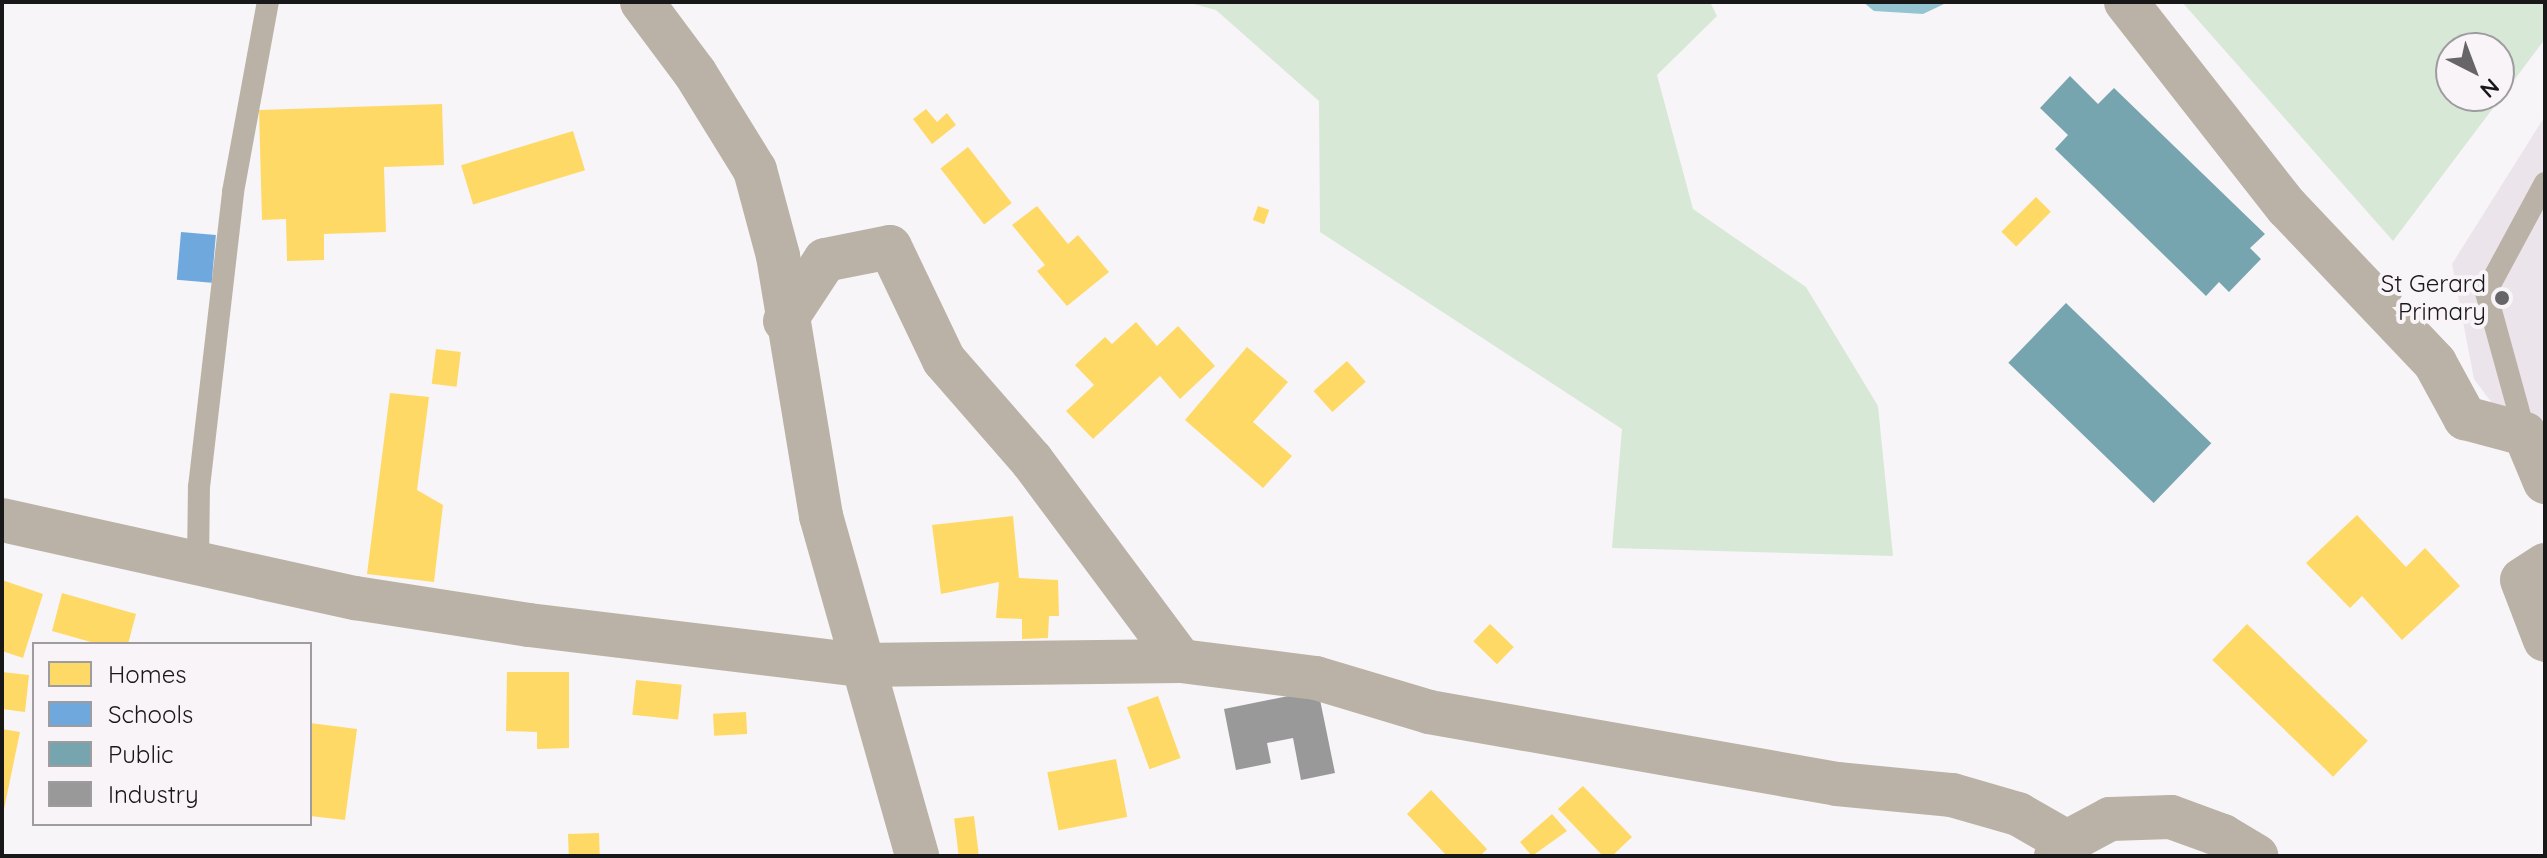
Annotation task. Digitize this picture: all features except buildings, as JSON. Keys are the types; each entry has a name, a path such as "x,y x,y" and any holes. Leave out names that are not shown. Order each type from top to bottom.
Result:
{"street":[{"path":"642,2 695,73 755,170 778,256 785,321 821,516 860,665 917,856"},
{"path":"2126,2 2287,207 2435,363 2465,418 2525,434 2545,482"},
{"path":"785,321 825,260 890,247 944,360 1032,461 1181,661"},
{"path":"2,520 355,598 529,625 860,665 1181,661 1316,678 1429,712 1837,784 1952,795 2018,814 2061,849 2110,819 2171,817 2223,836 2256,856"},
{"path":"2545,565 2522,580 2545,640"}],"lane":[{"path":"198,565 199,487 233,192 268,2"},
{"path":"2525,434 2486,292 2545,183"}],"shaded area":[{"name":"St Gerard Primary","path":"2545,116 2545,428 2543,420 2501,415 2474,379 2452,264"}],"green space":[{"path":"1186,2 1710,2 1717,16 1657,75 1693,209 1806,287 1878,406 1893,556 1612,548 1622,429 1320,232 1319,101 1216,10"},
{"path":"2182,2 2545,2 2545,39 2515,79 2515,32 2435,32 2435,112 2490,112 2393,241"}],"water":[{"path":"1863,2 1944,4 1923,14 1874,11"}],"place":[{"name":"St Gerard Primary","path":"2502,298"}]}
